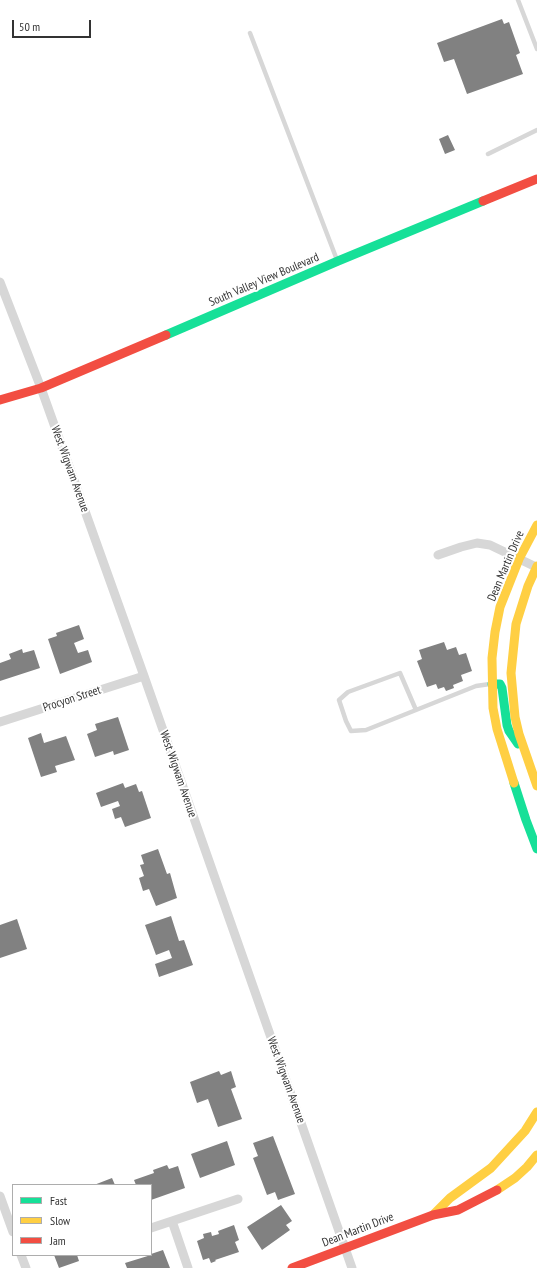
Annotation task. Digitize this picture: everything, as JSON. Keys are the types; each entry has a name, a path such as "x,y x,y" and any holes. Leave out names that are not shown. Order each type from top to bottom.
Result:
{"street":[{"name":"South Valley View Boulevard","path":"0,400 41,388 338,261 537,179"},
{"name":"West Wigwam Avenue","path":"0,282 41,388 144,676 352,1268"},
{"name":"Dean Martin Drive","path":"529,789 497,729 493,708 492,658 498,620 508,585 537,525"},
{"path":"438,555 477,543 490,545 519,560 537,566"},
{"name":"Dean Martin Drive","path":"537,566 528,586 516,624 511,673 516,717 526,756 537,849"},
{"name":"Procyon Street","path":"0,722 144,676"},
{"path":"492,684 500,684 502,688 507,724 526,756"},
{"name":"Dean Martin Drive","path":"433,1215 450,1198 491,1168 525,1130 537,1112"},
{"name":"Dean Martin Drive","path":"292,1268 433,1215 458,1210 496,1191 515,1178 537,1155"},
{"path":"0,1196 12,1229"},
{"path":"152,1228 238,1199"},
{"path":"172,1221 188,1268"},
{"path":"21,1256 26,1268"}],"lane":[{"path":"518,0 537,49"},
{"path":"250,33 338,261"},
{"path":"488,154 537,130"},
{"path":"416,710 400,673 348,692 340,700 346,721 351,731 366,730 416,710 476,686 492,684"}],"building":[{"path":"502,19 504,24 509,22 520,53 516,55 523,74 467,94 454,59 444,62 437,43"},
{"path":"448,135 455,150 445,154 439,139"},
{"path":"79,625 84,639 74,643 78,653 88,650 92,662 60,674 48,639 57,636 56,633"},
{"path":"444,642 447,650 456,647 459,655 466,653 472,671 461,675 463,681 453,685 454,688 446,691 444,687 438,689 436,684 427,687 417,661 422,659 419,650"},
{"path":"22,649 23,653 34,650 40,668 0,681 0,663 11,659 9,654"},
{"path":"118,717 129,750 114,755 113,751 95,757 87,734 97,730 95,724"},
{"path":"41,733 44,743 66,736 75,760 55,766 57,772 41,777 28,738"},
{"path":"123,783 125,788 136,784 139,792 142,791 151,818 125,827 121,817 115,819 112,809 120,806 118,801 101,807 96,793"},
{"path":"158,849 167,874 170,873 177,898 156,906 149,889 143,891 139,878 144,876 140,865 144,864 141,855"},
{"path":"171,916 179,941 184,940 193,965 159,977 155,964 172,958 169,950 156,955 145,925"},
{"path":"17,919 27,949 0,958 0,925"},
{"path":"219,1071 221,1075 231,1071 236,1087 231,1089 242,1119 218,1127 208,1099 197,1103 190,1082"},
{"path":"273,1136 295,1194 278,1200 275,1192 267,1195 253,1158 258,1156 253,1143"},
{"path":"227,1141 235,1165 200,1178 191,1154"},
{"path":"167,1165 169,1169 178,1166 185,1188 152,1200 152,1184 136,1184 134,1180 154,1173 153,1170"},
{"path":"112,1178 115,1184 97,1184"},
{"path":"281,1205 292,1221 286,1225 290,1230 262,1250 247,1227"},
{"path":"234,1225 239,1240 235,1242 239,1252 215,1260 216,1261 211,1263 209,1258 203,1260 197,1241 204,1238 203,1234 211,1232 212,1236 219,1234 218,1231"},
{"path":"163,1250 170,1268 127,1268 125,1263 152,1256 152,1254"},
{"path":"54,1256 77,1256 79,1261 59,1268"}],"traffic: fast":[{"path":"166,335 483,201"},
{"path":"492,684 500,684 502,688 507,725 509,731 518,744"},
{"path":"514,783 537,849"}],"traffic: slow":[{"path":"514,783 497,729 493,708 492,658 500,607 519,559 537,525"},
{"path":"537,566 528,586 516,624 511,673 515,717 519,734 537,786"},
{"path":"433,1215 450,1198 491,1168 525,1131 537,1112"},
{"path":"497,1190 515,1178 537,1155"}],"traffic: jam":[{"path":"483,201 537,179"},
{"path":"0,400 41,388 166,335"},
{"path":"292,1268 433,1215 458,1210 497,1190"}]}
